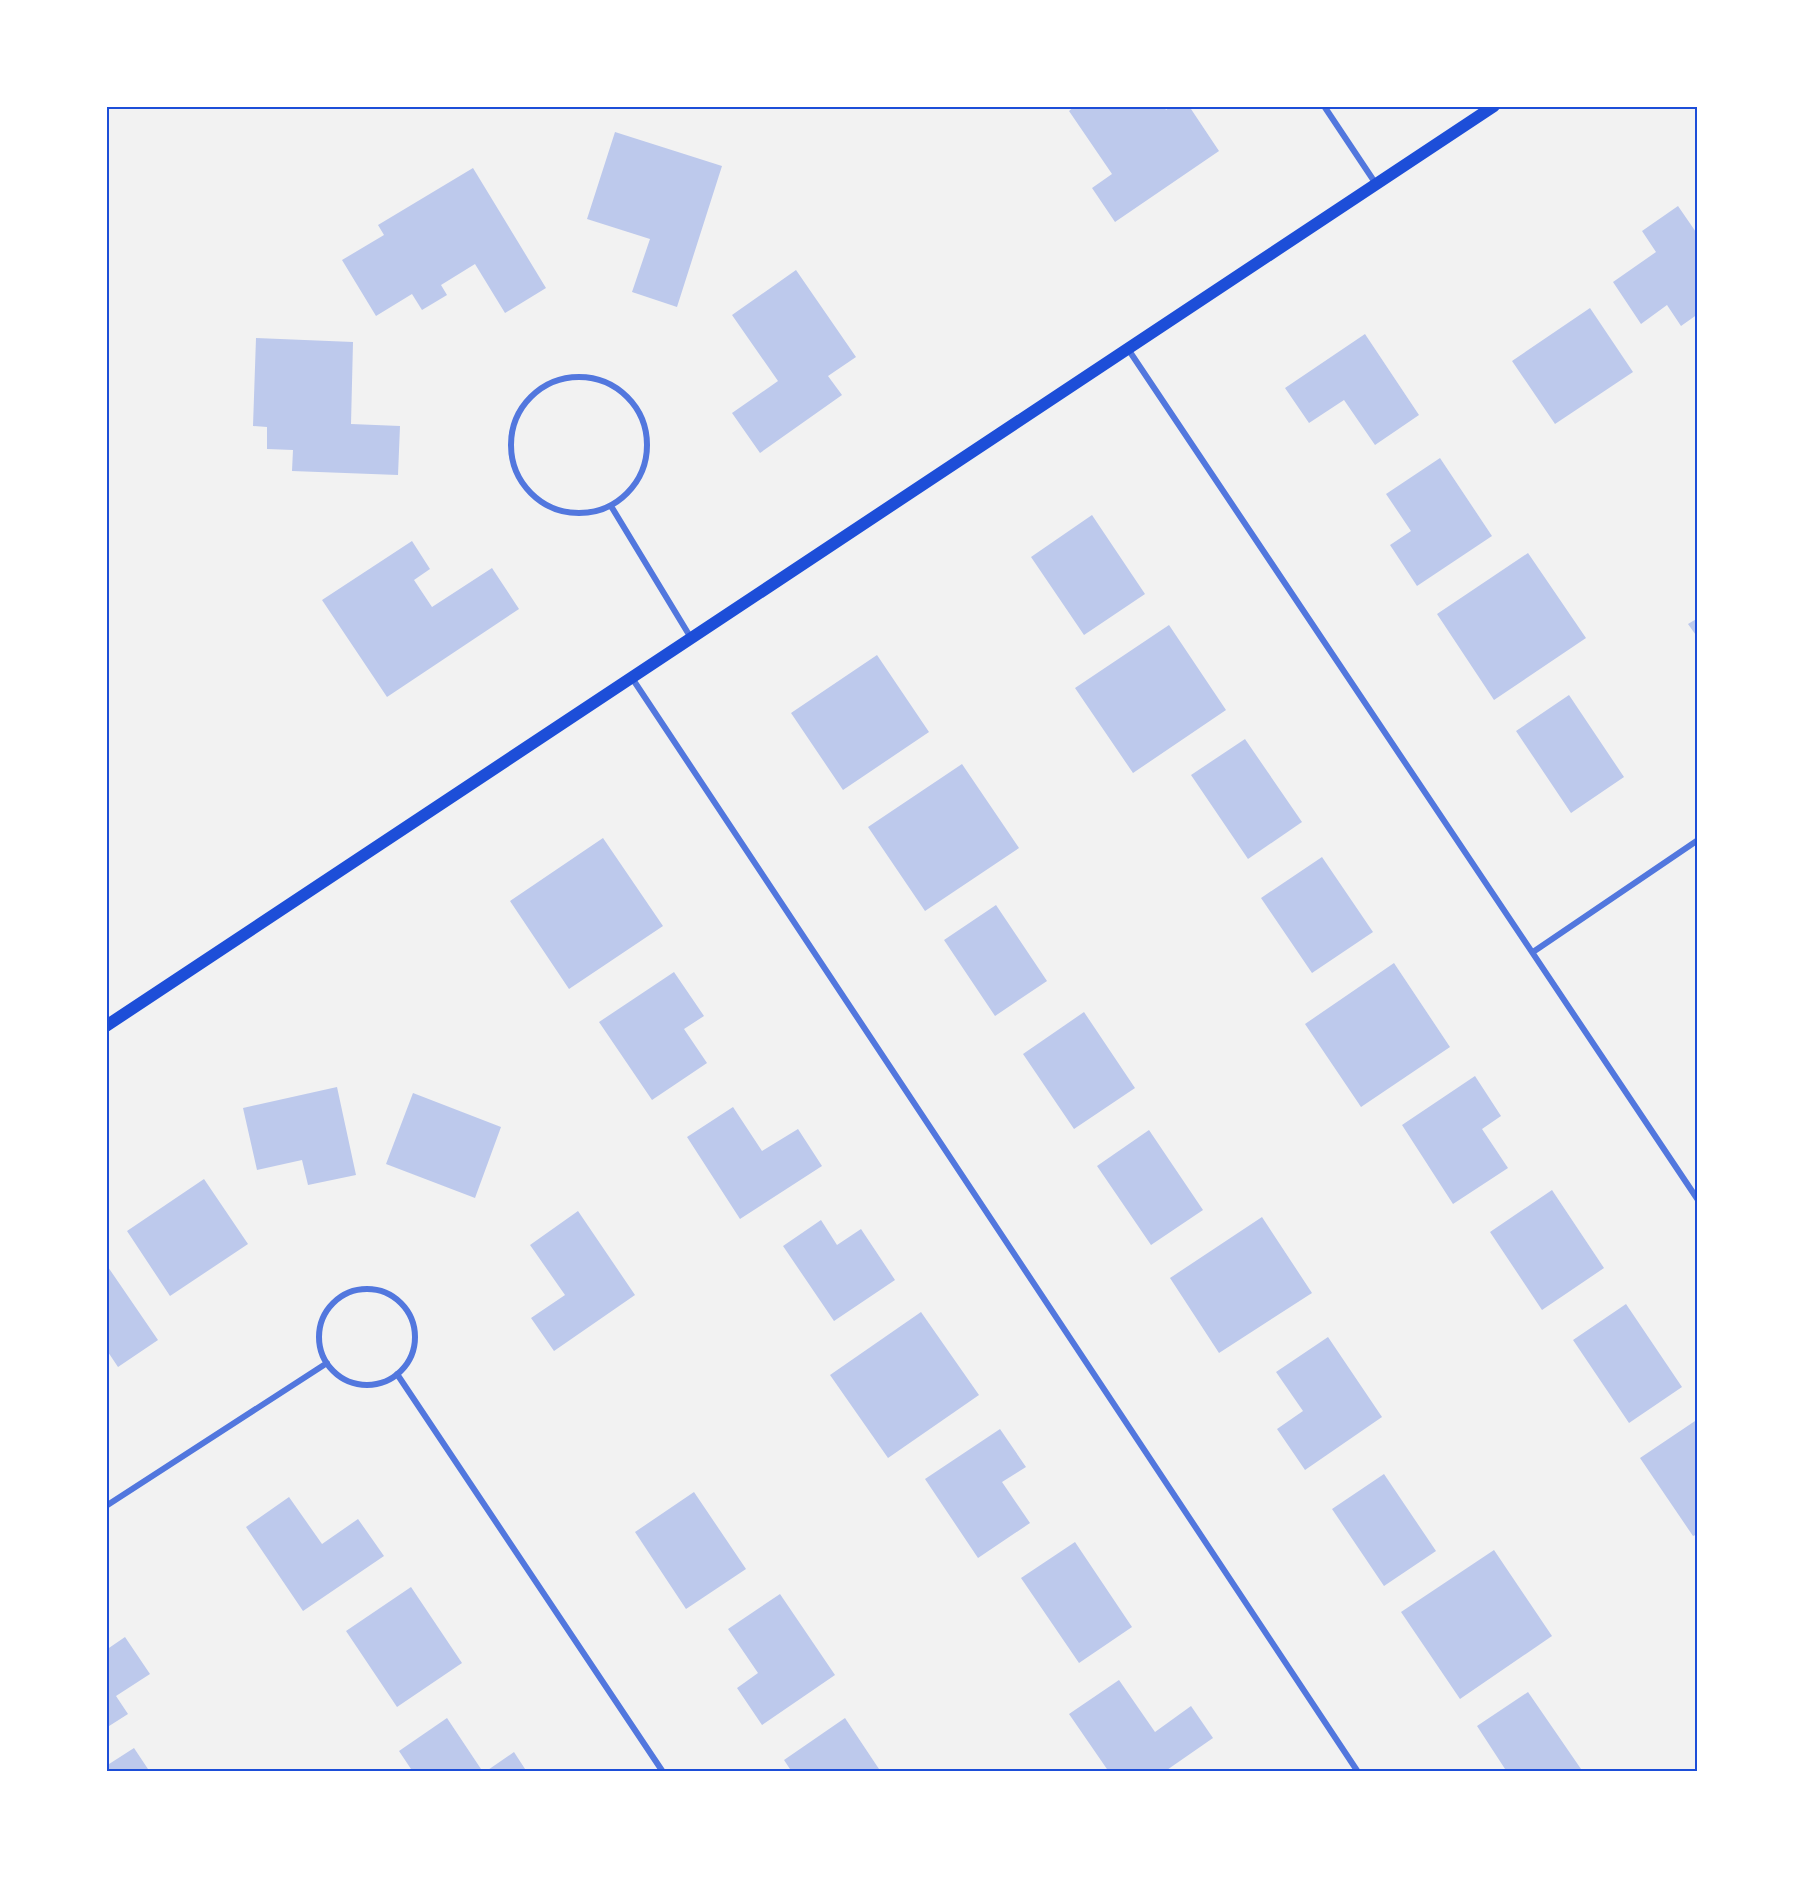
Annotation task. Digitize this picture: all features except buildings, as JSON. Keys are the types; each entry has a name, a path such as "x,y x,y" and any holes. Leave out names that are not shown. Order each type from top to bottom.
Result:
{"main road":[{"path":"106,1026 1494,106"}],"street":[{"path":"1324,106 1377,184"},
{"path":"1128,349 1698,1200"},
{"path":"570,378 591,378 611,385 628,398 640,415 647,435 647,456 640,476 628,493 611,506 591,513 569,512 548,506 531,493 518,476 512,455 512,433 519,413 532,396 550,384 570,378"},
{"path":"611,506 691,638"},
{"path":"631,678 1358,1772"},
{"path":"1533,952 1698,840"},
{"path":"367,1289 381,1291 395,1297 405,1308 412,1321 415,1335 413,1350 407,1363 398,1374 373,1385 360,1384 347,1380 327,1363 321,1349 319,1335 322,1320 329,1307 340,1297 353,1291 367,1289"},
{"path":"106,1506 327,1363"},
{"path":"398,1374 663,1772"}]}
